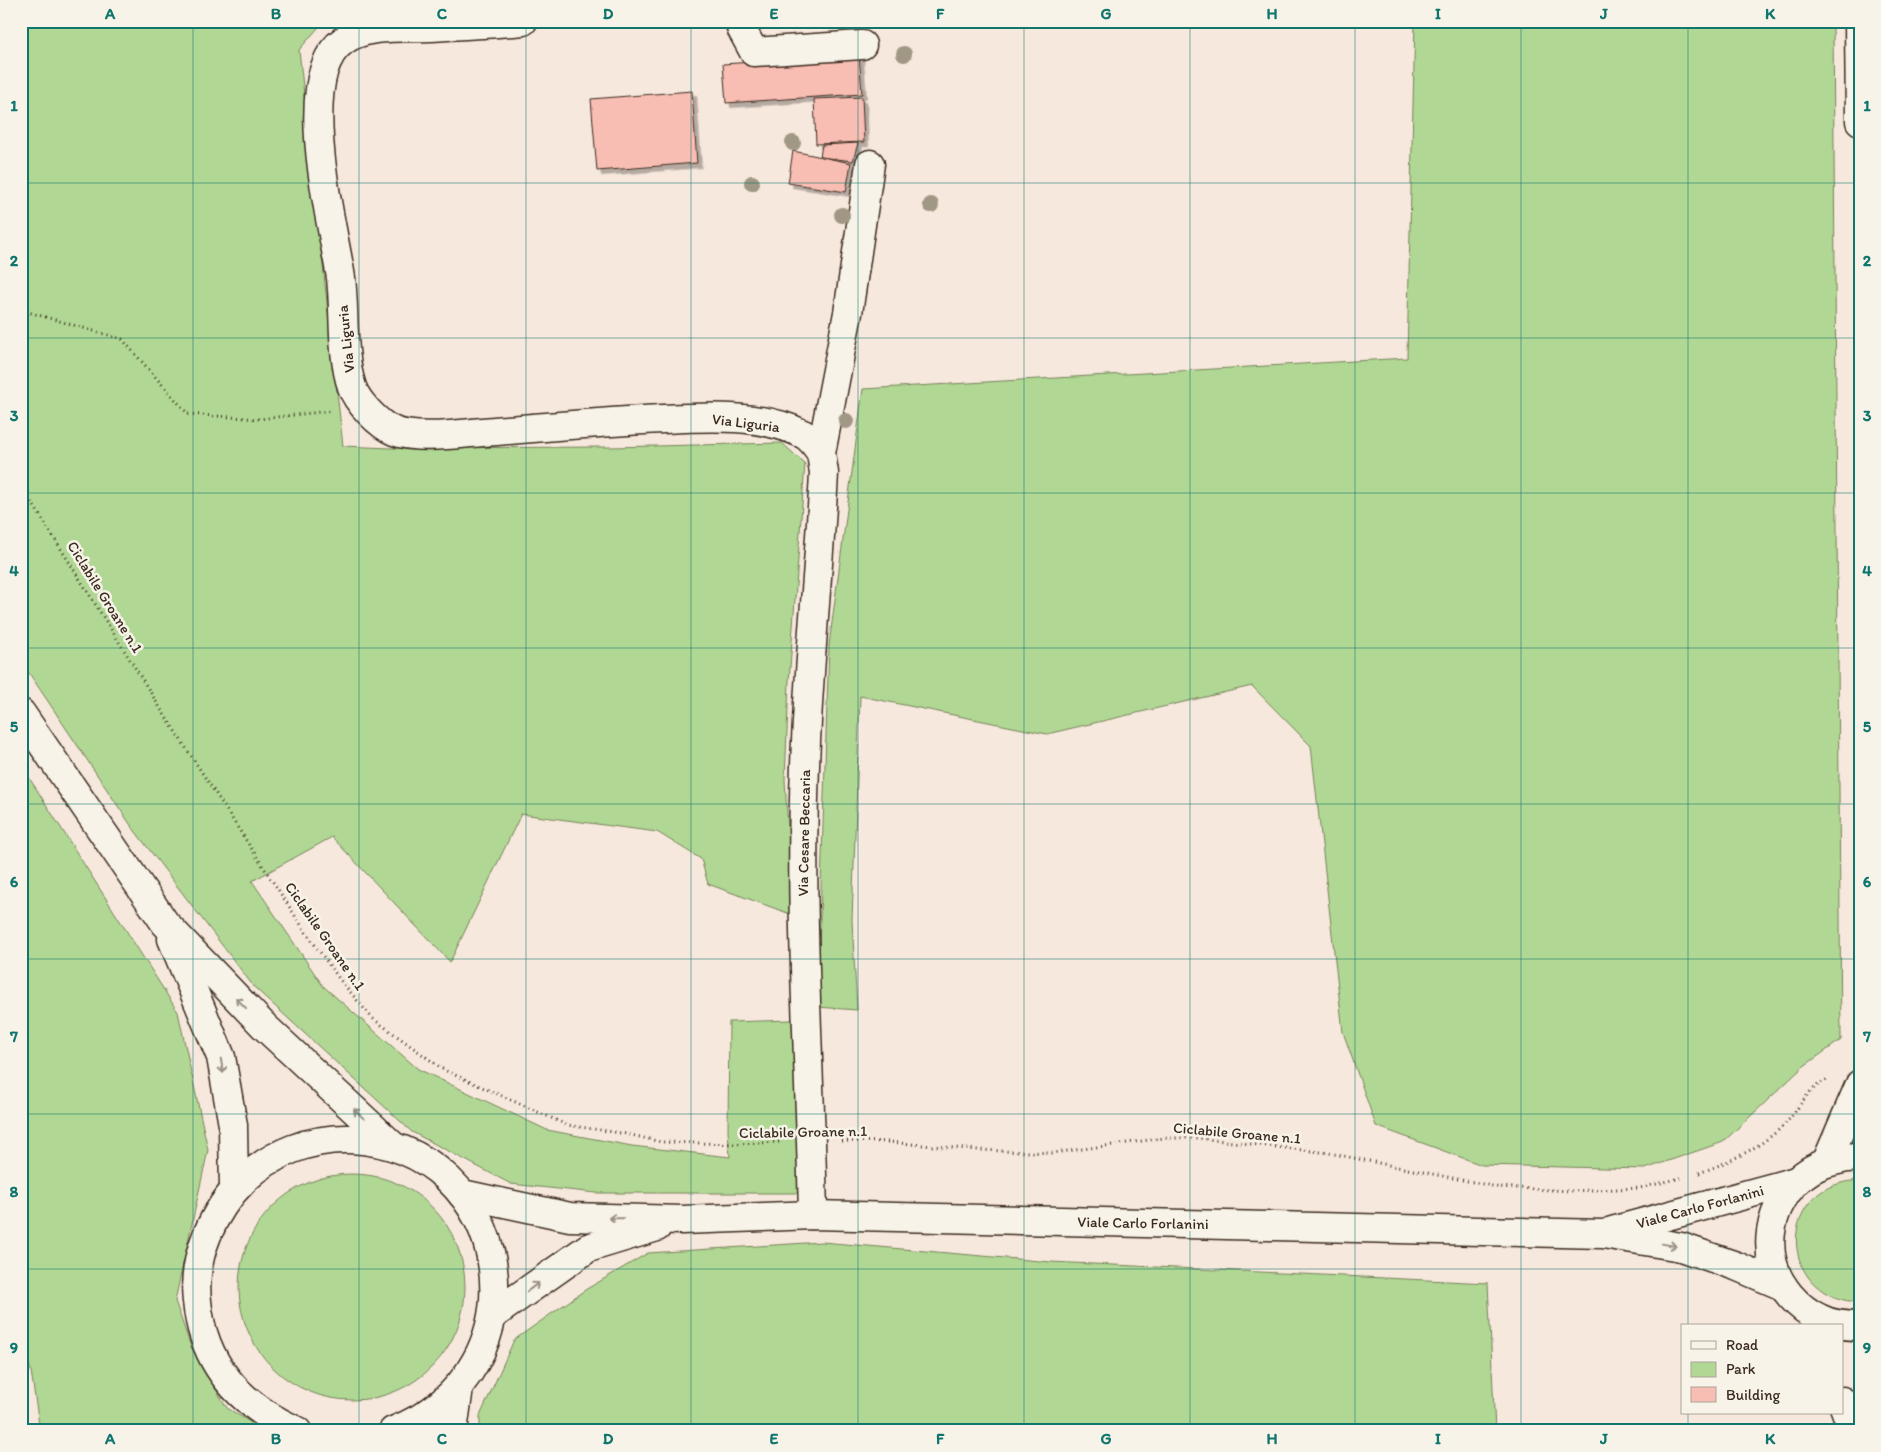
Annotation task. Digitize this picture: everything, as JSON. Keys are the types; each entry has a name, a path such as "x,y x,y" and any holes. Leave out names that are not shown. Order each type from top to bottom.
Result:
{"street":[{"name":"Via Liguria","path":"523,21 373,30 343,40 333,50 326,63 320,90 318,116 323,175 341,279 348,369 352,388 364,407 394,431 426,436 611,422 702,418 757,421 782,426 806,435 821,453"},
{"path":"740,21 741,28 754,52 862,45"},
{"path":"1859,21 1860,121"},
{"name":"Via Cesare Beccaria","path":"813,1215 804,966 803,857 805,766 824,473 821,453 848,313 870,164"},
{"path":"21,713 165,923 264,1028 395,1147 442,1174 462,1194 476,1215 487,1238 494,1272 493,1315 486,1341 475,1365 459,1387 438,1407 413,1423 393,1431"},
{"path":"165,923 221,1058 233,1125 234,1190"},
{"path":"1826,1162 1860,1084"},
{"path":"297,1431 272,1420 248,1402 228,1381 212,1356 201,1329 196,1300 197,1270 204,1241 216,1214 234,1190 255,1170 280,1154 308,1144 336,1139 366,1140 395,1147"},
{"path":"1838,1324 1805,1317 1783,1286 1773,1265 1770,1242 1773,1220 1782,1199 1796,1181 1811,1169 1826,1162 1855,1157 1860,1158"},
{"name":"Viale Carlo Forlanini","path":"1603,1234 1796,1181"},
{"name":"Viale Carlo Forlanini","path":"462,1194 570,1217 682,1220 813,1215 1603,1234 1681,1247 1736,1266 1783,1286"},
{"name":"Viale Carlo Forlanini","path":"493,1315 588,1248 682,1220"},
{"path":"1844,1325 1860,1326"},
{"path":"453,1431 459,1387"},
{"path":"1844,1406 1853,1431"}],"path":[{"path":"21,310 122,339 188,414 259,419 364,407"},
{"name":"Ciclabile Groane n.1","path":"21,486 162,711 305,932 340,980 372,1018 444,1070 566,1125 627,1134 661,1142 735,1144 811,1141 889,1142 978,1150 1053,1153 1164,1138 1198,1138 1328,1153 1496,1187 1571,1191 1640,1188 1683,1178"},
{"path":"1692,1175 1752,1149 1769,1138 1785,1124 1805,1095 1818,1084 1831,1078"}],"green space":[{"path":"21,21 324,21 299,50 343,446 390,448 612,447 782,443 805,464 789,681 785,780 793,915 708,884 701,859 657,832 521,814 450,962 332,837 252,881 323,986 418,1069 547,1130 632,1146 730,1157 728,1131 729,1022 792,1020 801,1193 596,1193 511,1184 412,1132 254,987 132,827 21,661"},
{"path":"1415,21 1833,21 1841,1040 1804,1066 1723,1142 1645,1169 1482,1165 1376,1126 1343,1032 1311,746 1252,686 1047,734 860,696 852,920 857,1010 817,1007 829,645 863,389 1407,358"},
{"path":"21,765 178,1012 208,1150 175,1301 191,1347 227,1408 265,1431 40,1431 31,1371 21,1335"},
{"path":"341,1174 363,1174 385,1178 405,1187 424,1199 440,1215 452,1234 461,1254 465,1287 461,1320 457,1330 440,1359 424,1375 405,1387 385,1396 363,1400 341,1400 319,1396 299,1387 280,1375 264,1359 252,1340 243,1320 239,1298 239,1276 243,1254 252,1234 264,1215 280,1199 299,1187 319,1178"},
{"path":"1860,1180 1860,1302 1834,1297 1815,1285 1803,1268 1797,1248 1798,1228 1805,1208 1820,1193 1841,1183"},
{"path":"822,1242 1051,1262 1488,1283 1495,1431 480,1431 480,1416 514,1340 585,1290 648,1253"}],"building":[{"path":"859,55 862,94 726,103 723,64"},
{"path":"692,91 697,163 597,171 591,99"},
{"path":"862,97 864,142 816,144 814,99"},
{"path":"858,143 853,161 820,157 822,145"},
{"path":"793,151 851,163 846,192 788,183"}]}
